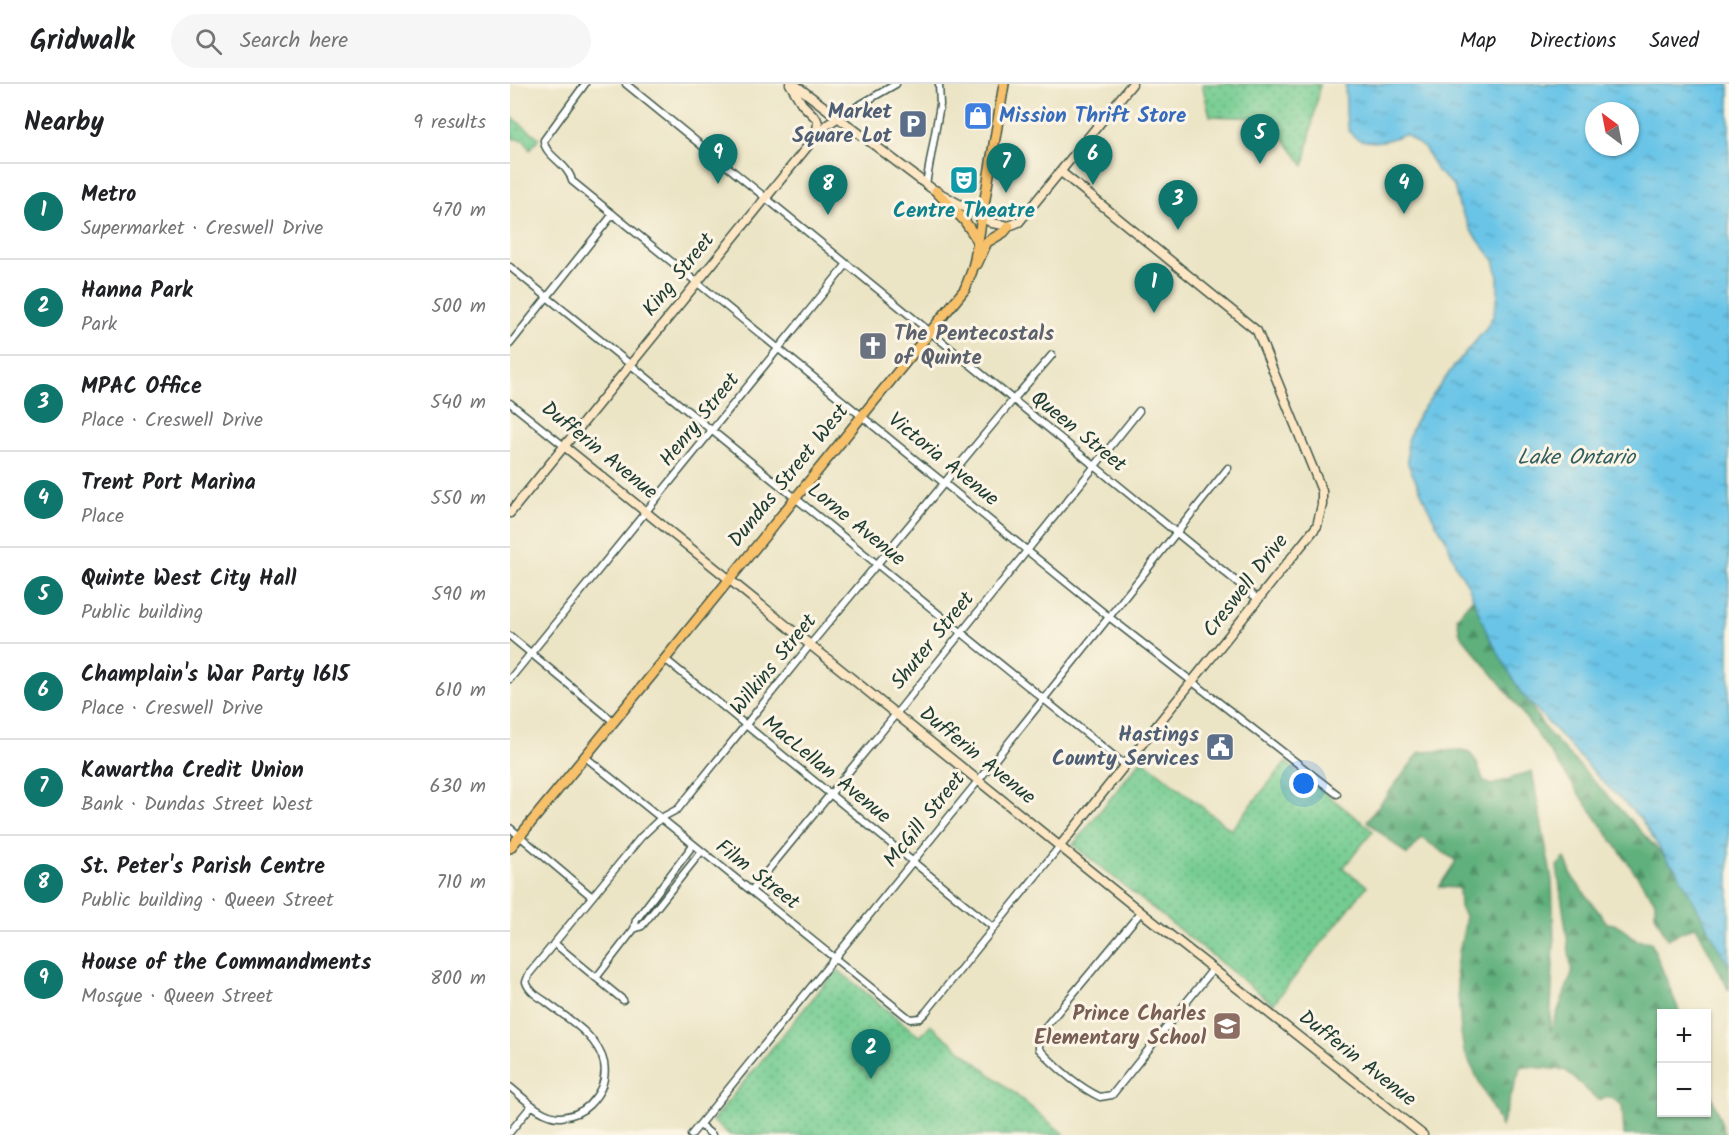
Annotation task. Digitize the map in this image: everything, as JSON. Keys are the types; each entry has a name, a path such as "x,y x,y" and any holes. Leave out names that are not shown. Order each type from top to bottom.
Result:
{"main road":[{"name":"Dundas Street West","path":"510,848 964,289 972,271 978,241 1004,84"},
{"path":"936,190 967,223 978,241"},
{"path":"972,271 987,242 1010,226"}],"street":[{"name":"Queen Street","path":"626,84 1259,600"},
{"path":"792,84 926,184 993,223 1010,226 1019,222 1132,84"},
{"path":"792,84 802,104 816,118 818,123 816,136"},
{"name":"King Street","path":"510,513 816,136 827,124 896,84"},
{"path":"926,184 940,105 939,84"},
{"path":"1120,84 1123,95"},
{"name":"Victoria Avenue","path":"585,85 544,140 546,148 570,172 572,181 1027,548 1109,617 1337,794"},
{"name":"Creswell Drive","path":"910,1019 920,1018 926,1012 1259,600 1317,526 1322,505 1322,491 1257,331 1061,172"},
{"path":"510,344 613,214"},
{"name":"Henry Street","path":"510,679 847,264"},
{"name":"Lorne Avenue","path":"510,267 1125,765"},
{"name":"Wilkins Street","path":"532,1105 558,1117 575,1115 595,1099 602,1088 605,1073 601,1051 584,1031 532,992 526,982 529,974 640,837 661,818 678,809 810,645 1052,355"},
{"name":"Dufferin Avenue","path":"510,403 1141,912 1424,1135"},
{"name":"Shuter Street","path":"751,891 1139,411"},
{"name":"McGill Street","path":"691,1135 1228,468"},
{"path":"510,636 613,722"},
{"name":"MacLellan Avenue","path":"665,659 994,928"},
{"name":"Film Street","path":"584,756 910,1019"},
{"path":"510,828 591,896"},
{"path":"596,978 634,929 636,920 693,845"},
{"path":"634,929 642,926 701,852"},
{"path":"1141,912 1047,1025 1039,1038 1039,1049 1046,1057 1090,1092 1101,1097 1112,1095 1213,969"},
{"path":"554,944 623,1000"},
{"path":"510,1087 532,1105 510,1132"},
{"path":"700,1125 712,1135"}],"green space":[{"path":"1202,84 1320,84 1304,166 1276,128 1261,118 1210,116"},
{"path":"510,116 539,138 530,150 524,140 510,138"},
{"path":"1473,598 1489,637 1545,729 1676,869 1729,966 1729,991 1696,926 1667,939 1655,914 1655,901 1508,693 1460,634 1457,617"},
{"path":"1461,750 1469,752 1476,761 1484,782 1492,785 1532,771 1552,880 1554,943 1550,1032 1572,973 1557,866 1565,858 1573,878 1607,923 1622,927 1636,940 1651,942 1678,1009 1657,1009 1657,1117 1711,1117 1711,1095 1726,1135 1624,1135 1622,1105 1610,1097 1598,1100 1565,1070 1521,1066 1501,1126 1464,1051 1456,966 1465,916 1460,907 1459,888 1439,887 1456,861 1422,838 1407,855 1367,821 1420,752"},
{"path":"1142,759 1231,830 1286,762 1373,831 1343,868 1367,886 1273,1004 1073,845"},
{"path":"837,969 920,1037 930,1025 1065,1135 730,1135 712,1121"}],"water":[{"name":"Lake Ontario","path":"1346,84 1729,84 1729,966 1676,869 1667,860 1641,819 1603,782 1521,693 1487,633 1468,585 1456,566 1446,539 1435,522 1408,464 1407,440 1419,414 1455,365 1485,330 1493,316 1498,295 1498,275 1494,260 1472,232 1459,206 1454,186 1437,171 1425,149 1406,135 1372,142 1357,138 1352,134 1347,122"}],"place":[{"name":"Mission Thrift Store","path":"978,116"},
{"name":"Market Square Lot","path":"913,124"},
{"name":"Quinte West City Hall","path":"1260,164"},
{"name":"Centre Theatre","path":"964,180"},
{"name":"House of the Commandments","path":"718,184"},
{"name":"Champlain's War Party 1615","path":"1093,185"},
{"name":"Kawartha Credit Union","path":"1006,193"},
{"name":"Trent Port Marina","path":"1404,214"},
{"name":"St. Peter's Parish Centre","path":"828,215"},
{"name":"MPAC Office","path":"1178,230"},
{"name":"Metro","path":"1154,313"},
{"name":"The Pentecostals of Quinte","path":"873,346"},
{"name":"Hastings County Services","path":"1220,747"},
{"name":"Prince Charles Elementary School","path":"1227,1026"},
{"name":"Hanna Park","path":"871,1079"}]}
